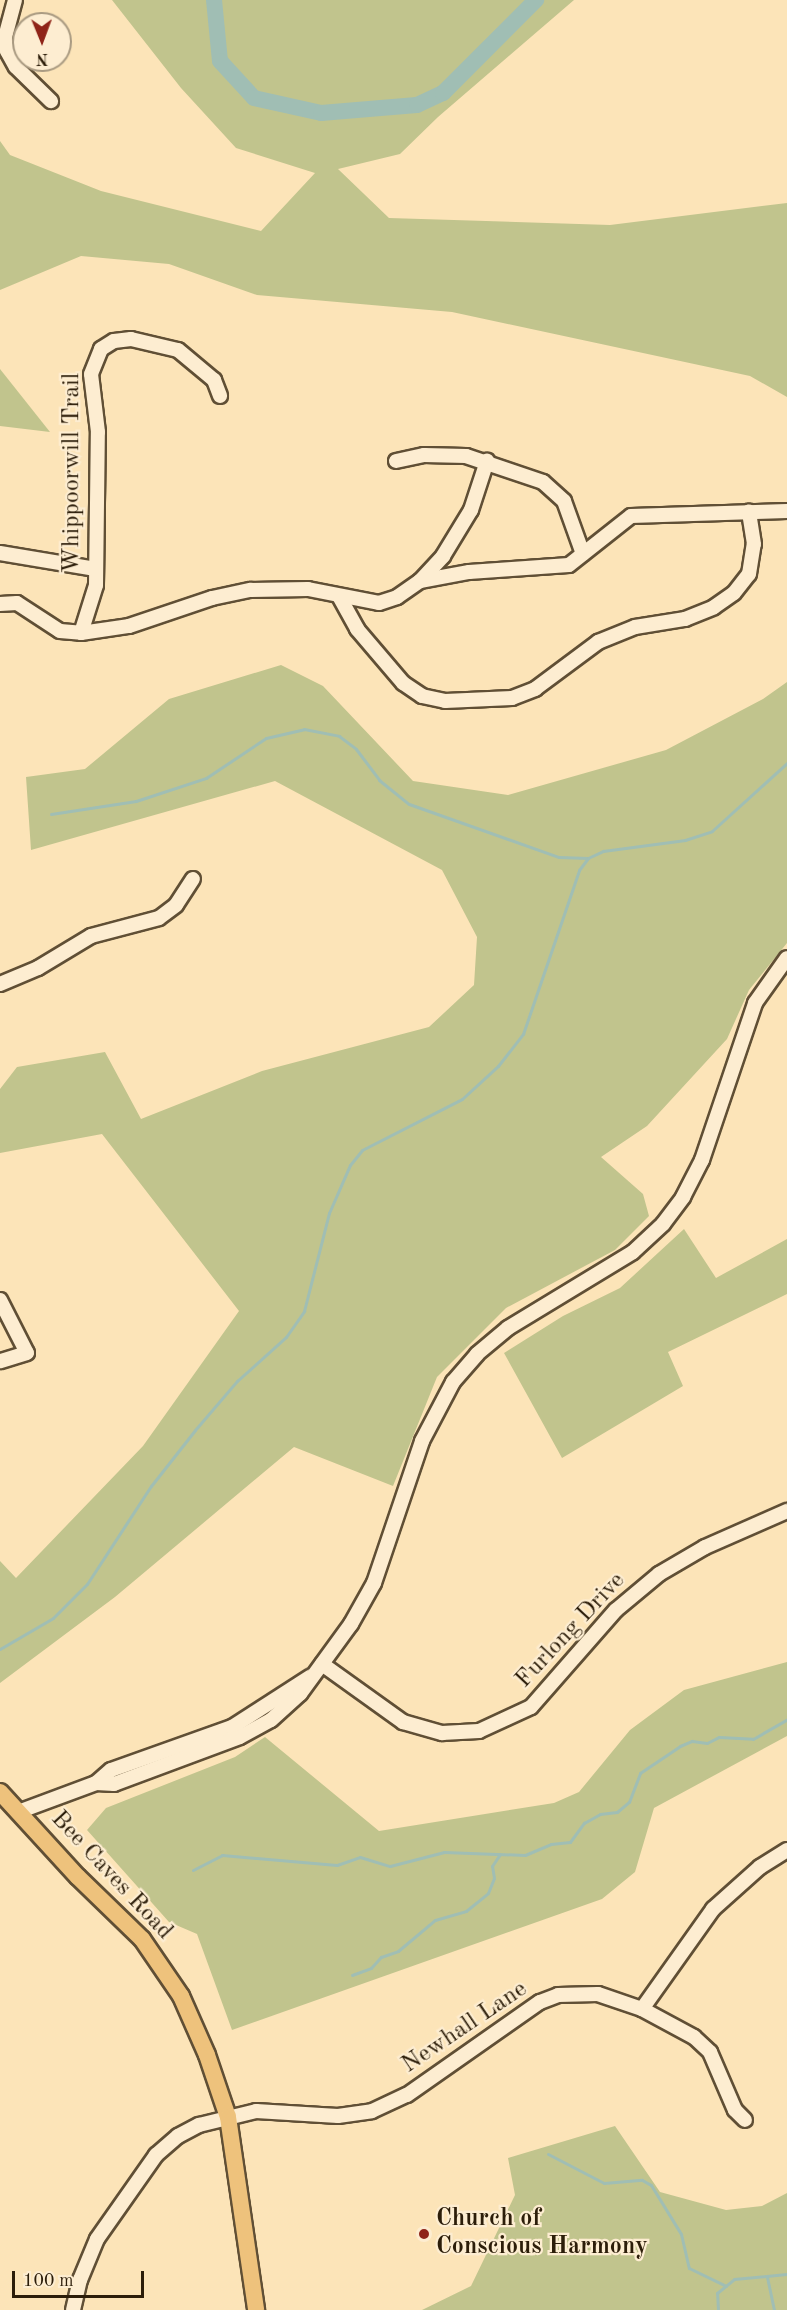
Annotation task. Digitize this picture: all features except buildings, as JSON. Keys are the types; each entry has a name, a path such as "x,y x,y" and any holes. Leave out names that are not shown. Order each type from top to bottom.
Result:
{"main road":[{"name":"Bee Caves Road","path":"0,1792 148,1948 181,1996 207,2055 228,2117 256,2310"}],"street":[{"path":"15,0 5,37 7,51 16,67 51,101"},
{"name":"Whippoorwill Trail","path":"81,633 94,599 98,432 91,374 101,349 114,341 131,339 178,350 214,380 220,396"},
{"path":"396,461 444,455 487,461 554,490 570,514 583,554"},
{"path":"0,604 17,603 60,631 81,633 129,626 212,598 251,590 308,589 379,603 397,597 420,581 443,556 471,510 487,461"},
{"path":"339,596 357,629 404,683 422,696 445,701 512,698 535,689 598,642 634,627 685,619 714,607 734,593 749,574 754,544 749,511"},
{"path":"420,581 469,572 558,568 583,554 631,516 787,511"},
{"path":"0,553 96,569"},
{"path":"0,984 38,968 91,936 159,918 176,905 193,879"},
{"path":"18,1812 96,1784 114,1784 286,1708 322,1664 374,1583 422,1441 441,1400 494,1339 618,1264 651,1236 672,1212 702,1160 755,1003 787,958"},
{"path":"0,1300 27,1353 0,1361"},
{"name":"Furlong Drive","path":"322,1664 403,1722 442,1733 479,1731 531,1707 616,1610 659,1574 705,1547 787,1511"},
{"path":"642,2009 713,1909 760,1867 787,1850"},
{"name":"Newhall Lane","path":"73,2310 80,2280 97,2239 156,2155 178,2136 228,2117 270,2111 338,2116 372,2111 407,2095 540,2002 569,1992 598,1994 642,2009 694,2037 710,2052 735,2110 745,2120"}],"green space":[{"path":"112,0 574,0 438,117 400,154 338,169 389,218 610,225 787,203 787,397 750,376 452,312 257,295 169,264 81,256 0,290 0,141 10,155 101,191 261,231 315,173 236,148 181,88"},
{"path":"0,369 50,432 0,426"},
{"path":"281,665 323,686 413,781 508,795 666,750 763,699 787,682 787,943 749,990 727,1039 647,1126 601,1157 643,1194 649,1216 615,1250 506,1308 437,1377 393,1486 294,1447 115,1597 0,1683 0,1561 16,1578 143,1446 239,1311 102,1134 0,1153 0,1089 17,1067 105,1052 141,1119 262,1071 429,1027 474,985 477,937 442,870 275,781 31,850 26,777 85,769 169,699"},
{"path":"684,1229 716,1278 787,1239 787,1294 668,1352 683,1386 562,1458 504,1353 563,1316 620,1288"},
{"path":"787,1662 787,1736 654,1808 635,1872 602,1899 232,2030 197,1934 169,1922 87,1830 106,1808 235,1757 265,1737 379,1831 554,1803 579,1792 630,1730 684,1690"},
{"path":"615,2126 660,2192 726,2210 762,2206 787,2193 787,2310 422,2310 471,2286 515,2195 508,2158"}],"waterway":[{"path":"214,0 220,61 254,98 321,113 417,105 443,93 536,0"},
{"path":"51,814 136,801 206,778 266,738 304,729 339,736 356,749 379,780 409,804 559,857 588,858"},
{"path":"0,1649 53,1618 87,1584 151,1486 195,1430 237,1381 286,1337 304,1311 329,1213 350,1165 362,1150 462,1099 498,1066 523,1034 579,870 588,858 603,851 685,840 712,831 787,763"},
{"path":"193,1870 222,1855 337,1865 360,1857 390,1866 444,1852 525,1855 551,1844 570,1842 584,1823 600,1814 617,1812 629,1802 640,1773 680,1746 692,1741 707,1743 719,1737 753,1739 787,1719"},
{"path":"352,1975 371,1968 381,1957 398,1951 435,1920 466,1911 488,1893 494,1878 492,1866 500,1854"},
{"path":"548,2154 604,2183 642,2180 651,2185 681,2234 689,2268 726,2286"},
{"path":"718,2310 717,2293 734,2279 787,2274"},
{"path":"767,2277 774,2310"}],"place":[{"name":"Church of Conscious Harmony","path":"424,2234"}]}
